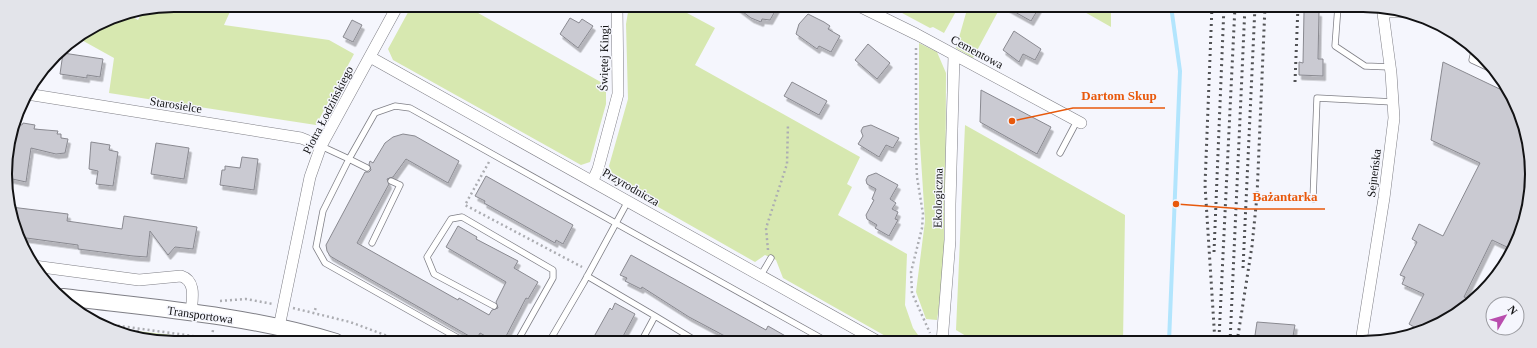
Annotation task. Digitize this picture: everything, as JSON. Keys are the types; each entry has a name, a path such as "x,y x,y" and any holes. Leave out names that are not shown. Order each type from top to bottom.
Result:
{"street":[{"name":"Piotra Łodzińskiego","path":"280,327 310,177 321,146 370,57 391,12"},
{"name":"Świętej Kingi","path":"593,180 598,169 618,94 617,12"},
{"name":"Cementowa","path":"871,12 916,34 1079,122"},
{"name":"Sejneńska","path":"1362,336 1384,198 1394,118 1391,68 1383,13"},
{"name":"Ekologiczna","path":"938,336 950,240 954,55"},
{"name":"Przyrodnicza","path":"370,57 593,180 868,336"},
{"name":"Starosielce","path":"33,95 301,138 321,146"},
{"path":"41,267 139,280 181,276 189,281 192,288 191,313"},
{"name":"Transportowa","path":"70,298 191,313 280,327 314,336"}],"lane":[{"path":"1338,12 1335,46 1365,66 1391,68"},
{"path":"1473,55 1472,60 1484,65"},
{"path":"1314,199 1317,98 1393,102"},
{"path":"453,336 325,263 319,256 316,247 323,211 349,159 376,113 395,106 410,108 817,336"},
{"path":"1060,153 1079,122"},
{"path":"321,146 367,168"},
{"path":"372,243 400,185 391,180"},
{"path":"552,336 628,201"},
{"path":"494,306 434,274 427,257 450,219 462,217 553,270 553,278 520,336"},
{"path":"761,275 771,258"},
{"path":"588,274 688,336"},
{"path":"643,336 655,316"}],"path":[{"path":"916,34 916,163 922,221 919,245 911,272 912,293 936,336"},
{"path":"771,258 767,247 766,228 787,164 788,124"},
{"path":"493,155 465,205 588,274"},
{"path":"116,325 195,336"}],"green space":[{"path":"163,12 230,12 224,25 329,40 354,54 316,125 109,93 114,58 82,40 112,24 134,17 138,20 141,15"},
{"path":"408,12 476,12 606,85 606,104 590,162 581,165 393,60 388,49"},
{"path":"628,12 685,12 715,28 695,65 860,157 847,184 852,187 838,215 907,254 905,305 913,328 919,336 885,336 783,278 776,260 765,255 755,262 616,183 609,166 628,99 626,24"},
{"path":"900,12 956,12 944,33 933,27 930,28"},
{"path":"966,12 998,12 973,58 956,48"},
{"path":"1085,12 1111,12 1111,27"},
{"path":"919,43 937,52 946,73 945,265 937,320 926,319 916,292 925,221 919,128"},
{"path":"965,125 1125,215 1123,336 966,336 956,330"},
{"path":"134,331 181,336 153,335"}],"building":[{"path":"743,12 775,12 770,20 762,19 761,22 751,18"},
{"path":"1015,12 1036,12 1031,21"},
{"path":"1304,12 1319,12 1318,59 1323,59 1323,76 1299,75 1299,62 1303,63"},
{"path":"808,14 830,26 828,29 840,36 831,52 819,46 817,49 796,34 799,24"},
{"path":"570,18 579,23 582,19 593,26 578,48 560,34"},
{"path":"352,20 362,25 353,42 343,37"},
{"path":"1014,31 1041,49 1035,60 1023,54 1019,62 1003,50"},
{"path":"868,44 890,63 877,79 855,60"},
{"path":"65,53 103,59 100,77 87,75 87,78 60,74 63,56"},
{"path":"1443,62 1501,90 1513,112 1522,142 1525,163 1525,185 1522,206 1513,236 1507,247 1492,240 1464,297 1467,299 1453,309 1435,319 1414,327 1409,324 1424,294 1402,284 1405,277 1400,275 1417,242 1412,239 1419,224 1443,236 1480,163 1431,140"},
{"path":"792,82 827,101 819,115 784,96"},
{"path":"981,90 1051,127 1037,154 980,122"},
{"path":"23,123 35,125 34,129 58,131 57,134 61,134 61,138 68,139 65,153 56,154 31,148 26,182 12,179 12,163 15,142 20,125 22,125"},
{"path":"871,125 899,138 893,148 886,145 879,157 858,144 863,136 861,131 863,127"},
{"path":"403,134 415,136 459,161 448,183 406,159 393,177 387,179 389,184 357,243 458,300 459,298 489,315 492,310 498,308 496,302 506,282 446,247 458,226 477,237 476,239 518,261 514,268 538,282 528,299 526,298 506,336 485,336 480,333 478,336 469,336 335,259 330,256 327,251 326,245 365,172 369,172 371,170 369,164 370,161 373,163 385,143 393,137"},
{"path":"91,142 110,145 109,150 118,152 113,186 96,184 98,171 89,169"},
{"path":"156,143 189,148 184,179 151,174"},
{"path":"242,157 258,159 254,190 220,185 222,170 225,170 225,166 240,168"},
{"path":"876,173 898,185 890,199 896,203 892,209 898,212 895,219 898,220 889,236 875,228 877,225 867,219 866,215 874,200 872,199 876,189 867,184 866,180 868,176"},
{"path":"486,176 573,225 563,244 556,240 555,243 484,203 485,201 475,196"},
{"path":"15,208 68,214 67,221 122,229 124,216 197,227 193,249 175,247 168,255 150,231 147,257 78,249 78,245 25,238"},
{"path":"631,255 766,330 768,326 786,336 725,336 689,317 642,287 641,289 625,281 627,278 620,275"},
{"path":"615,303 635,314 623,336 594,336 610,308 612,310"},
{"path":"1257,322 1295,325 1293,336 1255,336"}],"waterway":[{"path":"1169,336 1180,71 1172,12"}],"railway":[{"path":"1212,12 1205,185 1215,336"},
{"path":"1214,252 1224,12"},
{"path":"1219,336 1235,12"},
{"path":"1230,336 1245,12"},
{"path":"1243,268 1255,12"},
{"path":"1238,336 1252,246 1257,196 1265,12"},
{"path":"1295,82 1298,12"}],"place":[{"name":"Dartom Skup","path":"1012,121"},
{"name":"Bażantarka","path":"1176,204"}]}
